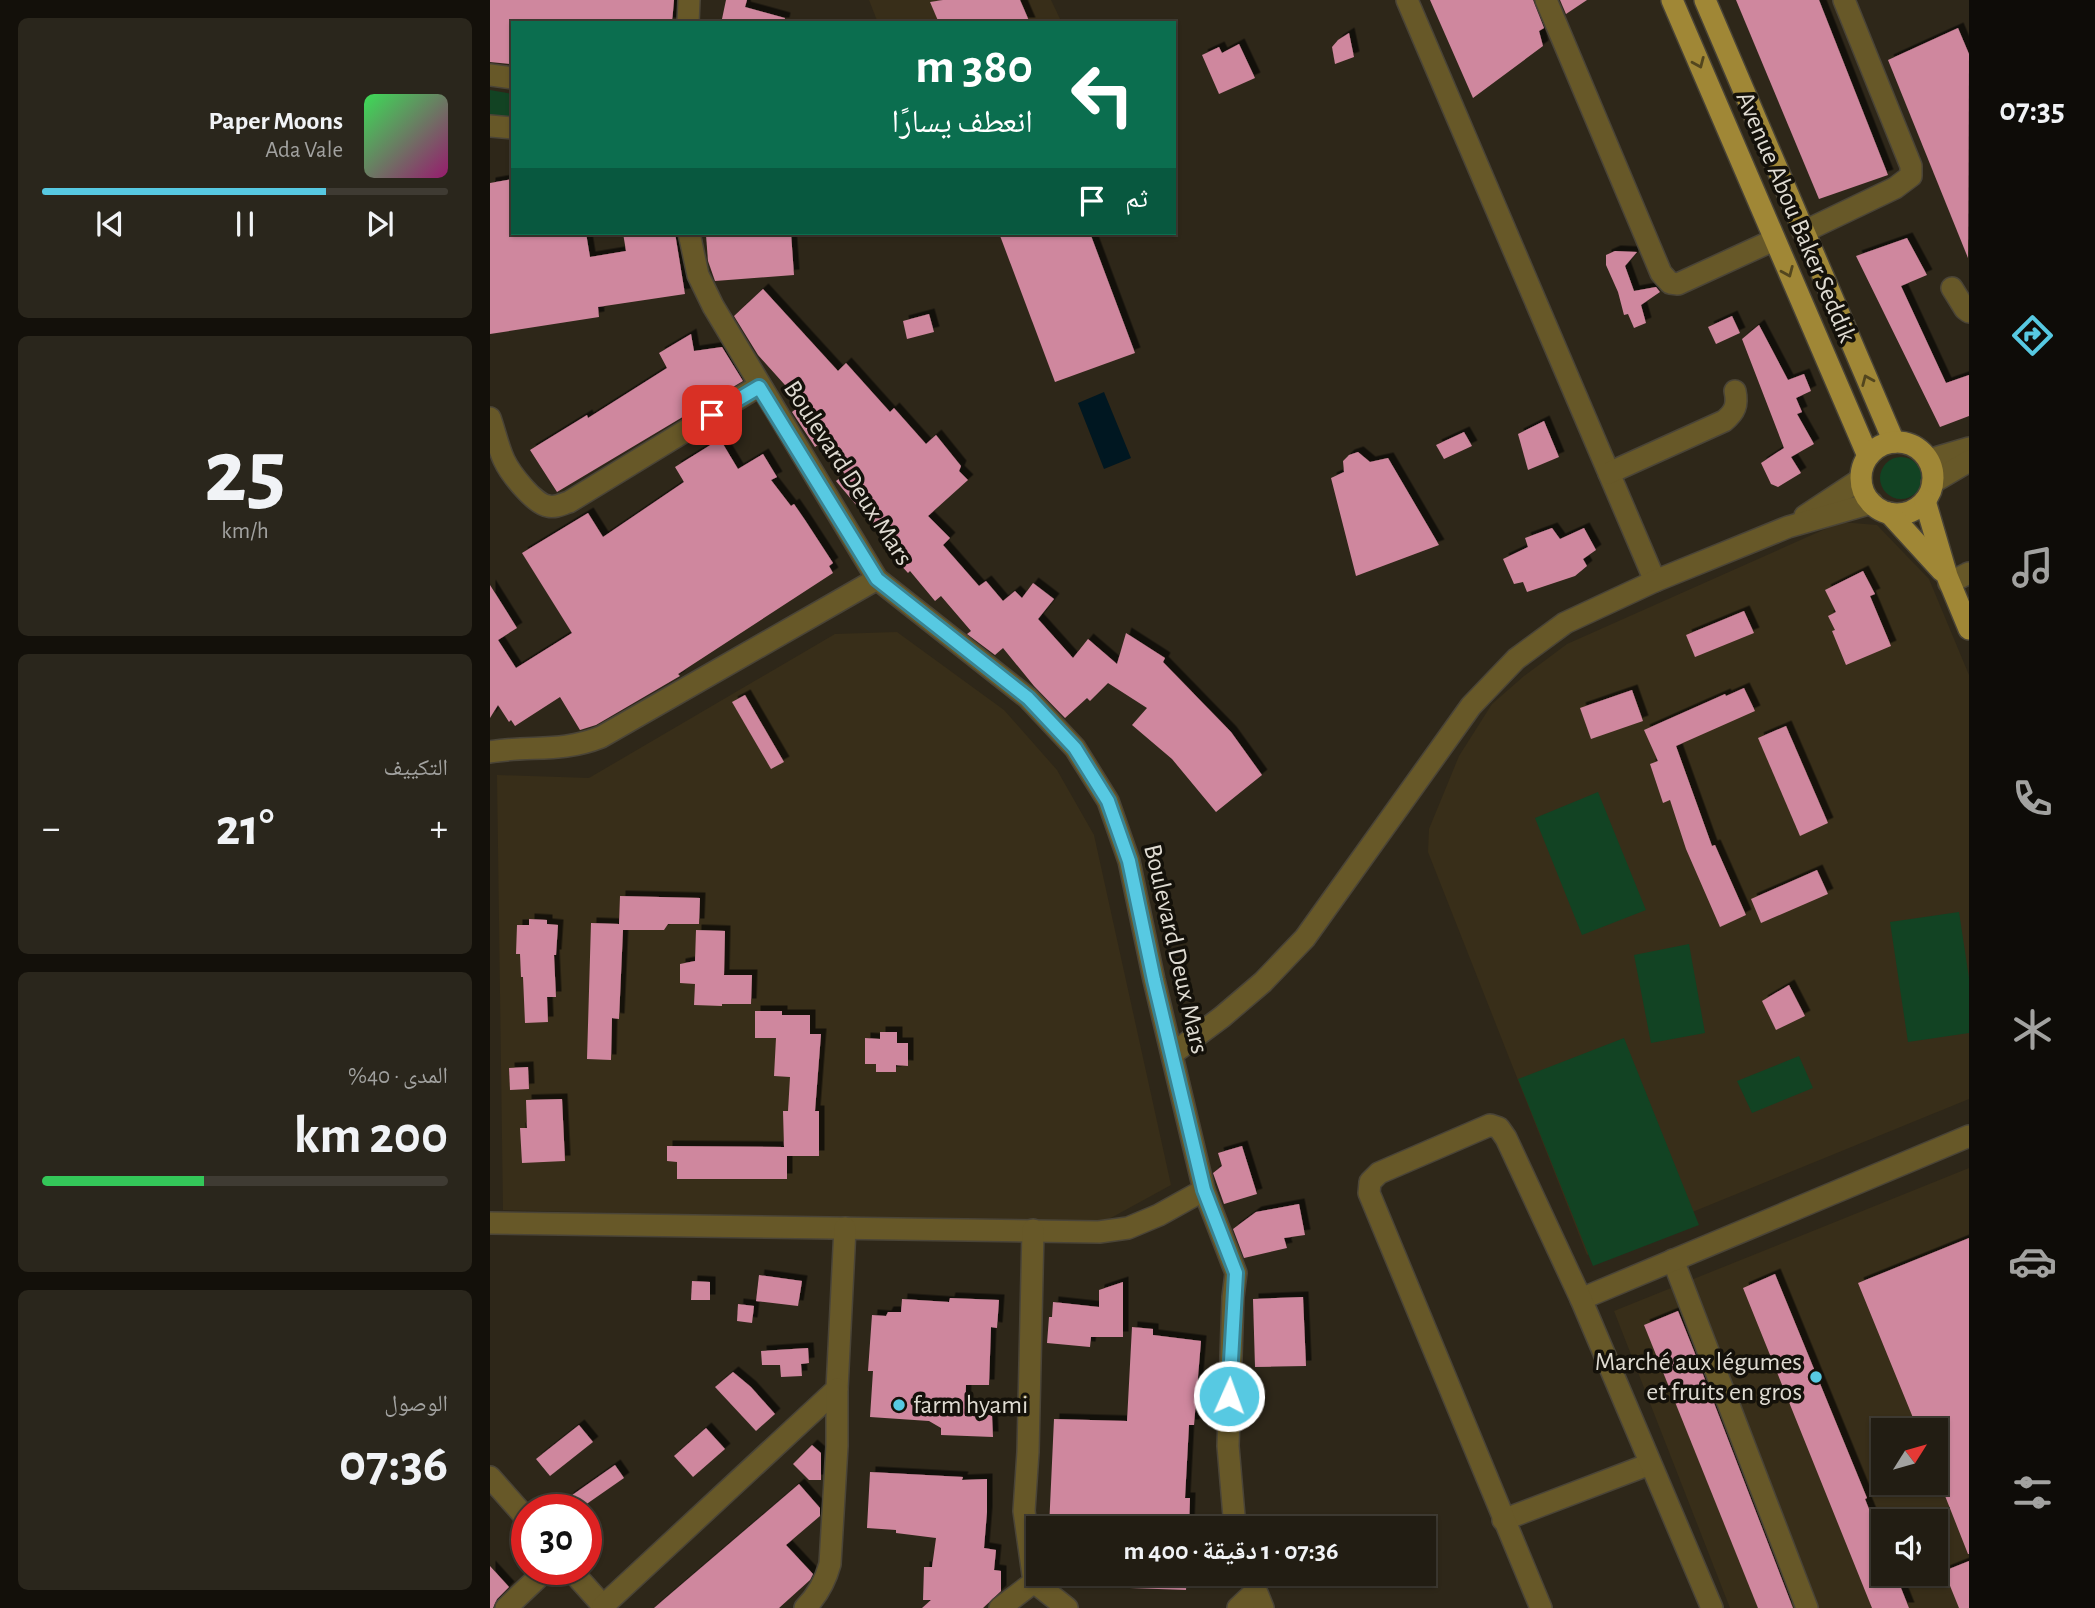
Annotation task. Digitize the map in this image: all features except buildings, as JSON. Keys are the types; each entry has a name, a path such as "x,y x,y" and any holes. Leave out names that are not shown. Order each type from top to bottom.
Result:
{"main road":[{"name":"Avenue Abou Baker Seddik","path":"1672,0 1868,456"},
{"name":"Avenue Abou Baker Seddik","path":"1705,0 1894,442"},
{"path":"1948,579 1866,496 1861,479 1864,463 1868,456 1884,444 1907,444 1919,450 1928,460 1932,471 1929,492 1948,579 1969,629"},
{"path":"1880,508 1909,512 1929,492"}],"street":[{"path":"688,21 689,0"},
{"path":"1407,0 1655,581"},
{"path":"1546,0 1661,273 1670,283 1678,284 1774,240"},
{"path":"1803,232 1895,188 1911,176 1911,166 1844,0"},
{"path":"490,75 511,78"},
{"path":"490,126 511,128"},
{"name":"Boulevard Deux Mars","path":"689,235 698,275 713,306 759,387 877,579 1028,698 1075,748 1108,801 1129,861 1204,1190 1236,1273 1228,1446 1235,1516"},
{"path":"1952,288 1969,312"},
{"path":"490,418 497,463 535,500 546,506 556,507 569,502 759,387"},
{"path":"1609,473 1724,421 1733,413 1737,402 1735,391"},
{"path":"1928,460 1969,448"},
{"path":"1929,492 1969,461"},
{"path":"1788,527 1861,479"},
{"path":"1171,1054 1222,1017 1263,982 1305,938 1471,706 1516,659 1565,623 1655,581 1788,527 1880,508"},
{"path":"1948,579 1969,573"},
{"path":"490,744 511,748 565,748 601,737 877,579"},
{"path":"490,752 511,748"},
{"path":"490,765 511,748"},
{"path":"1541,1608 1369,1193 1370,1182 1379,1173 1490,1125 1499,1128 1506,1138 1581,1299 1712,1608"},
{"path":"1581,1299 1969,1136"},
{"path":"490,1223 1099,1232 1128,1228 1159,1215 1204,1190"},
{"path":"804,1608 820,1590 830,1564 845,1228"},
{"path":"1026,1525 1024,1511 1028,1452 1033,1230"},
{"path":"1673,1260 1807,1608"},
{"path":"585,1585 604,1607 837,1389"},
{"path":"1503,1520 1650,1464"},
{"path":"490,1476 511,1500"},
{"path":"506,1608 530,1585"},
{"path":"1000,1608 1029,1586"},
{"path":"1039,1586 1067,1608"},
{"path":"1238,1608 1255,1591"}],"shaded area":[{"path":"869,0 1051,0 1061,21 877,21"},
{"path":"1841,522 1877,525 1929,579 1969,675 1969,1099 1587,1255 1428,852 1429,829 1459,756 1492,704 1524,676 1567,644"},
{"path":"897,632 1004,710 1057,770 1094,835 1171,1185 1098,1225 503,1210 497,775 589,778 835,634"},
{"name":"Marché aux légumes et fruits en gros","path":"1969,1168 1969,1608 1730,1608 1614,1311"}],"green space":[{"path":"490,90 511,94 511,123 490,119"},
{"path":"1901,457 1916,463 1922,478 1916,493 1901,499 1886,493 1880,478 1886,463"},
{"path":"1598,792 1646,910 1582,935 1535,818"},
{"path":"1959,912 1969,978 1969,1033 1908,1042 1890,922"},
{"path":"1689,944 1705,1033 1651,1043 1634,955"},
{"path":"1624,1038 1699,1225 1593,1266 1518,1079"},
{"path":"1799,1056 1813,1088 1752,1113 1737,1081"}],"water":[{"path":"1104,392 1131,458 1104,469 1078,403"}],"place":[{"name":"Marché aux légumes et fruits en gros","path":"1816,1377"},
{"name":"farm hyami","path":"899,1405"}],"route":[{"path":"712,415 759,387 877,579 1028,698 1075,748 1108,801 1129,861 1204,1190 1236,1273 1229,1396"}]}
